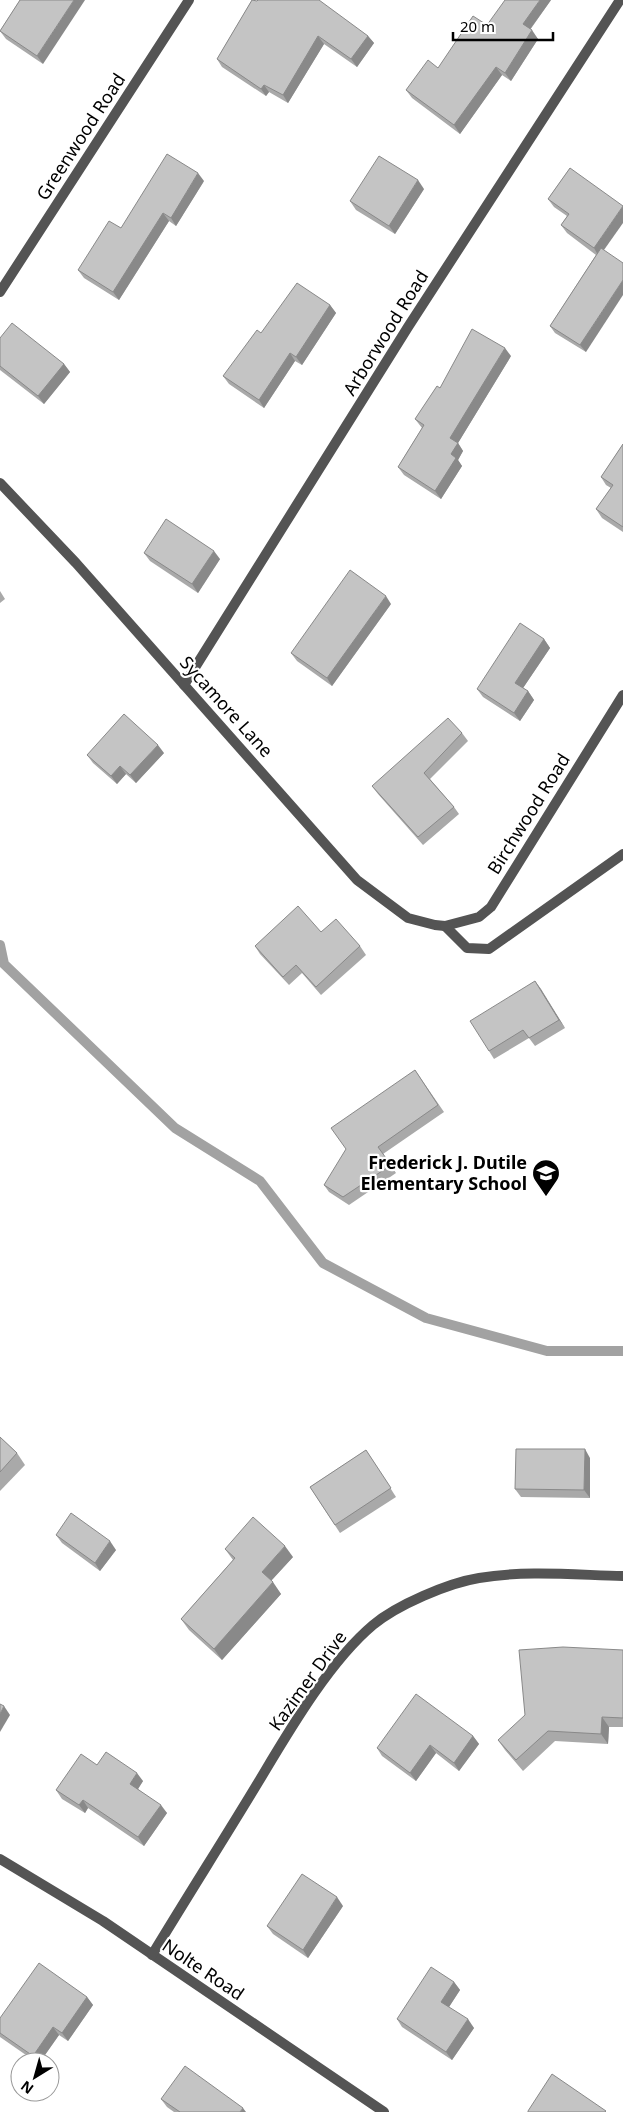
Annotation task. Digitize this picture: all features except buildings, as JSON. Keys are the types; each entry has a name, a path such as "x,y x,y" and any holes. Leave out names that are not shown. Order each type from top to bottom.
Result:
{"street":[{"name":"Greenwood Road","path":"0,292 189,0"},
{"name":"Arborwood Road","path":"184,685 413,319 620,0"},
{"name":"Sycamore Lane","path":"0,483 76,563 357,880 408,918 445,926"},
{"name":"Birchwood Road","path":"445,926 479,917 492,907 623,695"},
{"path":"445,926 467,948 489,949 623,854"},
{"name":"Kazimer Drive","path":"152,1955 290,1730 346,1653 374,1624 412,1601 433,1592 478,1578 558,1574 623,1576"},
{"name":"Nolte Road","path":"0,1859 102,1921 384,2112"}],"waterway":[{"path":"0,945 4,964 175,1128 260,1181 323,1263 426,1318 547,1351 623,1351"}],"place":[{"name":"Frederick J. Dutile Elementary School","path":"546,1197"}]}
